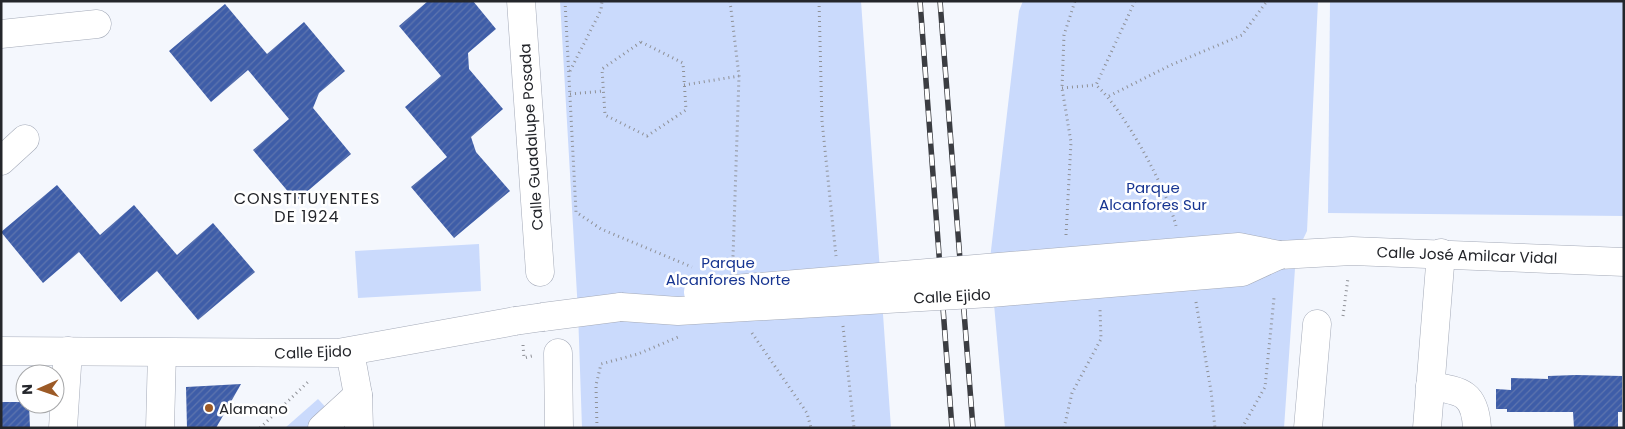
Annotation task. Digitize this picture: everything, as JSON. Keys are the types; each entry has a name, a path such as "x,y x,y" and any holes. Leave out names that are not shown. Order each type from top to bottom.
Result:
{"street":[{"name":"Calle Guadalupe Posada","path":"521,1 540,272"},
{"path":"1,34 97,24"},
{"path":"1,161 25,139"},
{"name":"Calle Ejido","path":"1,352 344,352 515,321 621,307 677,294 1239,247 1279,255 1309,253"},
{"name":"Calle José Amilcar Vidal","path":"1309,253 1352,251 1624,262"},
{"path":"1427,428 1441,254"},
{"path":"1308,428 1317,324"},
{"path":"63,428 68,351"},
{"path":"344,352 358,395 358,428"},
{"path":"160,428 162,353"},
{"path":"558,353 559,428"},
{"path":"1430,386 1460,391 1473,405 1478,428"},
{"path":"322,428 358,395"}],"path":[{"path":"565,1 576,212 601,229 694,268"},
{"path":"570,71 600,10 602,1"},
{"path":"727,273 733,257 739,76 730,1"},
{"path":"819,1 822,121 836,260"},
{"path":"1066,238 1071,142 1062,88 1064,35 1075,1"},
{"path":"1096,85 1135,1"},
{"path":"1109,96 1171,65 1242,35 1267,1"},
{"path":"640,42 682,63 684,85 686,110 648,136 606,116 602,69 640,42"},
{"path":"684,85 739,76"},
{"path":"1062,88 1096,85 1109,96 1138,143 1172,210 1177,228"},
{"path":"570,94 604,91"},
{"path":"1317,324 1342,327 1352,251"},
{"path":"1194,293 1212,391 1215,428"},
{"path":"1242,428 1265,388 1274,298"},
{"path":"1064,428 1072,393 1101,339 1101,310 1096,301"},
{"path":"843,319 854,428"},
{"path":"748,329 760,343 807,414 811,428"},
{"path":"597,428 596,385 601,364 675,340 681,334"},
{"path":"260,428 344,352"}],"green space":[{"name":"Parque Alcanfores Norte","path":"560,1 861,1 891,428 582,428 578,312"},
{"name":"Parque Alcanfores Sur","path":"1023,1 1318,1 1307,231 1296,254 1284,428 1005,428 990,259 1019,11"},
{"path":"1330,1 1624,1 1624,216 1328,213"},
{"path":"479,244 481,291 358,298 355,251"},
{"path":"318,399 331,413 315,428 285,428"}],"building":[{"path":"428,1 473,1 496,29 468,53 469,69 503,109 471,137 476,152 510,191 454,238 411,187 447,157 405,107 441,76 399,26"},
{"path":"225,4 267,54 304,22 345,71 319,93 313,108 351,154 296,201 253,150 289,119 248,70 211,102 169,51"},
{"path":"57,185 100,235 134,205 177,255 213,223 255,272 198,320 157,271 121,302 79,252 43,283 1,232"},
{"path":"1548,376 1622,376 1622,412 1618,412 1618,428 1574,428 1573,412 1507,412 1507,409 1496,409 1496,389 1511,390 1511,378 1548,379"},
{"path":"241,384 216,428 187,428 186,387"},
{"path":"1,402 15,402 15,414 29,414 30,428 1,428"}],"railway":[{"path":"920,1 952,428"},
{"path":"940,1 973,428"}],"place":[{"name":"Alamano","path":"209,408"}],"district":[{"name":"CONSTITUYENTES DE 1924","path":"307,207"}]}
